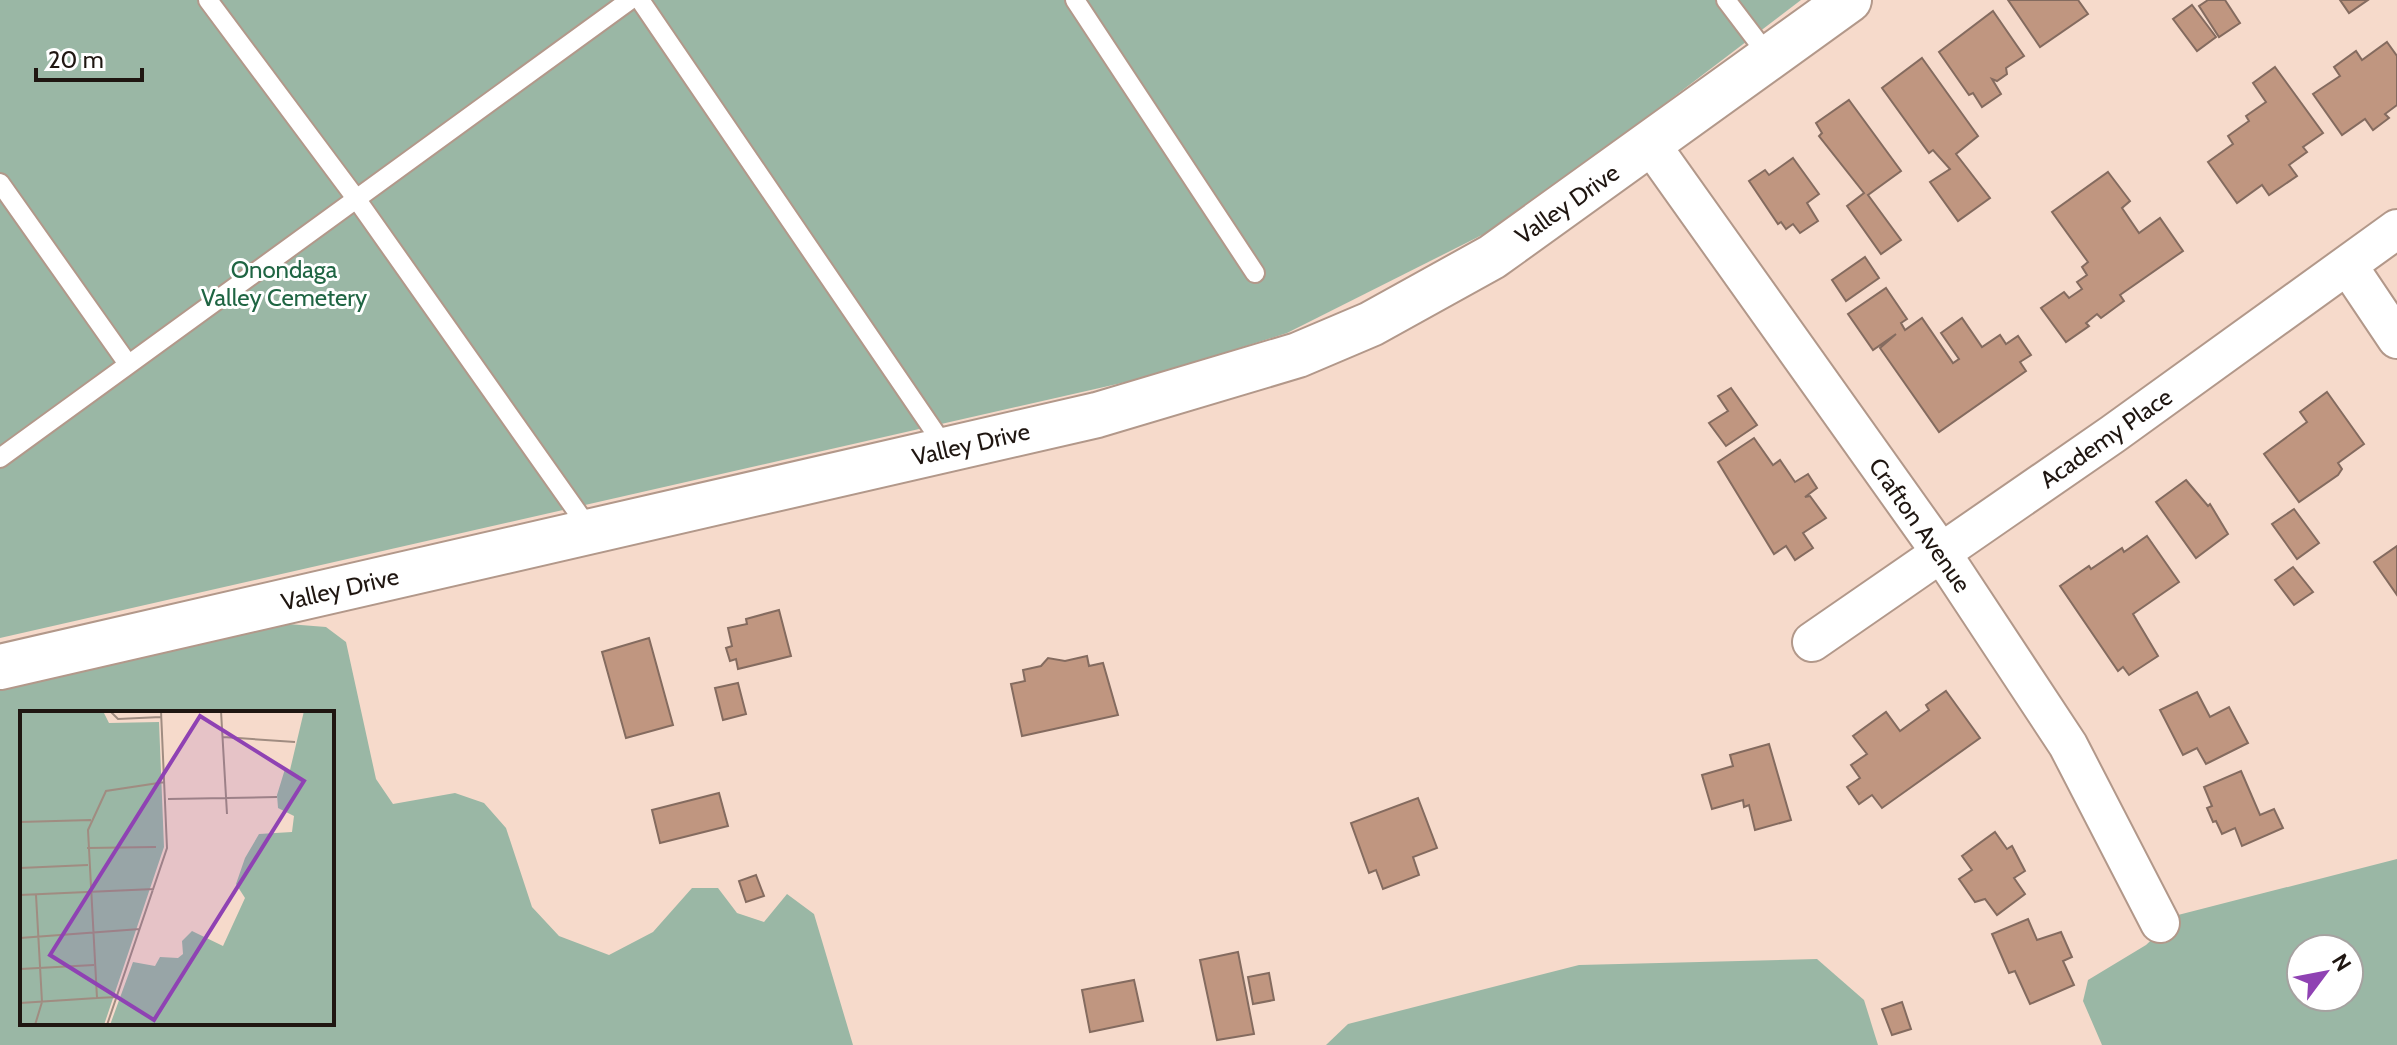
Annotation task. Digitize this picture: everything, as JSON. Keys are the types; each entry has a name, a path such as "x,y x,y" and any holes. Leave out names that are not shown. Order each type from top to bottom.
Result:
{"main road":[{"name":"Valley Drive","path":"0,667 1097,415 1312,349 1371,324 1492,257 1849,0"}],"street":[{"name":"Crafton Avenue","path":"1651,145 1942,554 2068,745 2160,923"},
{"name":"Academy Place","path":"1812,642 1942,554 2397,229"},
{"path":"2348,266 2397,339"}],"lane":[{"path":"208,0 355,197 592,531"},
{"path":"0,458 630,0"},
{"path":"640,0 947,450"},
{"path":"1075,0 1255,273"},
{"path":"1726,0 1770,58"},
{"path":"0,183 128,364"}],"green space":[{"name":"Onondaga Valley Cemetery","path":"0,0 1801,0 1596,156 1484,234 1287,333 1148,377 0,638"},
{"path":"288,624 326,627 346,642 376,779 393,804 455,793 484,803 506,828 532,907 559,936 609,955 653,932 692,888 718,888 737,913 764,922 787,894 814,914 853,1045 0,1045 0,689"},
{"path":"2397,859 2397,1045 2102,1045 2083,1001 2088,980 2146,945 2178,915"},
{"path":"1817,959 1864,1000 1878,1045 1326,1045 1348,1024 1579,965"}],"building":[{"path":"2008,0 2078,0 2088,14 2040,47"},
{"path":"2208,0 2225,0 2240,23 2219,37 2199,6"},
{"path":"2340,0 2368,0 2349,13"},
{"path":"2192,5 2216,37 2197,51 2173,19"},
{"path":"1993,11 2024,56 2006,68 2007,74 1997,81 1992,79 2001,94 1982,107 1973,93 1969,95 1939,52"},
{"path":"2387,42 2397,56 2397,105 2385,114 2389,118 2373,130 2365,119 2342,135 2313,94 2340,76 2334,67 2356,51 2362,60"},
{"path":"1922,58 1978,136 1956,154 1990,198 1958,221 1930,182 1950,169 1933,150 1929,153 1882,88"},
{"path":"2275,67 2323,133 2303,147 2307,152 2289,165 2297,176 2269,195 2262,185 2237,203 2208,162 2233,144 2228,136 2249,121 2246,116 2266,102 2253,83"},
{"path":"1849,100 1901,171 1868,195 1901,240 1881,254 1847,206 1864,193 1819,136 1822,133 1816,123"},
{"path":"1793,158 1819,194 1807,203 1818,221 1800,233 1793,224 1786,229 1781,222 1778,224 1749,181 1765,170 1769,175"},
{"path":"2108,172 2130,201 2122,208 2139,233 2160,218 2183,251 2120,295 2124,301 2101,318 2097,314 2086,323 2089,326 2066,342 2041,308 2064,292 2069,298 2082,289 2077,282 2087,275 2082,267 2088,262 2052,212"},
{"path":"1865,257 1879,278 1846,301 1832,280"},
{"path":"1886,288 1907,319 1901,323 1905,330 1922,318 1953,363 1959,359 1941,333 1962,318 1982,347 2000,335 2006,344 2018,336 2031,355 2020,362 2026,371 1939,432 1880,348 1896,334 1873,350 1848,314"},
{"path":"1731,388 1757,425 1726,446 1709,423 1728,411 1718,396"},
{"path":"2327,392 2364,444 2338,463 2342,469 2338,475 2299,502 2264,454 2307,422 2300,412"},
{"path":"1754,438 1773,465 1780,460 1795,482 1808,474 1817,488 1805,497 1810,496 1826,518 1803,533 1813,548 1795,560 1786,546 1774,554 1718,462"},
{"path":"2186,480 2208,506 2210,504 2228,534 2196,558 2156,502"},
{"path":"2294,509 2319,543 2297,559 2272,524"},
{"path":"2147,536 2179,582 2133,614 2158,656 2129,675 2123,667 2118,671 2060,586 2089,566 2091,569 2122,548 2124,552"},
{"path":"2397,546 2397,595 2374,562"},
{"path":"2293,567 2313,592 2294,605 2275,580"},
{"path":"779,610 791,656 738,669 736,659 730,661 726,648 732,646 728,628 747,624 746,619"},
{"path":"649,638 673,725 626,738 602,652"},
{"path":"1087,656 1089,666 1103,663 1118,715 1022,736 1011,684 1025,681 1023,670 1041,666 1048,658 1065,661"},
{"path":"738,683 746,714 723,720 715,688"},
{"path":"1946,691 1980,738 1882,808 1872,795 1859,804 1847,787 1860,778 1851,765 1867,754 1853,736 1886,712 1900,731 1929,710 1926,705"},
{"path":"2197,692 2210,717 2229,707 2248,743 2206,764 2197,748 2183,755 2160,710"},
{"path":"1769,744 1791,820 1755,830 1749,805 1744,807 1743,800 1712,809 1702,775 1733,766 1730,755"},
{"path":"2241,771 2260,815 2274,809 2283,828 2242,846 2235,828 2222,834 2216,821 2213,822 2207,808 2212,806 2204,787"},
{"path":"719,793 728,826 660,843 652,810"},
{"path":"1418,798 1437,848 1413,857 1419,875 1383,889 1376,870 1369,873 1351,823"},
{"path":"1995,832 2007,849 2012,846 2025,871 2014,878 2025,894 1997,915 1985,899 1975,902 1959,879 1972,870 1962,856"},
{"path":"756,875 764,896 746,902 739,881"},
{"path":"2028,919 2037,940 2061,932 2072,957 2063,961 2074,985 2030,1004 2015,971 2009,973 1992,934"},
{"path":"1238,952 1254,1034 1217,1040 1200,960"},
{"path":"1269,973 1274,1000 1253,1004 1248,977"},
{"path":"1134,980 1143,1021 1090,1032 1082,990"},
{"path":"1902,1002 1911,1029 1892,1035 1882,1009"}]}
